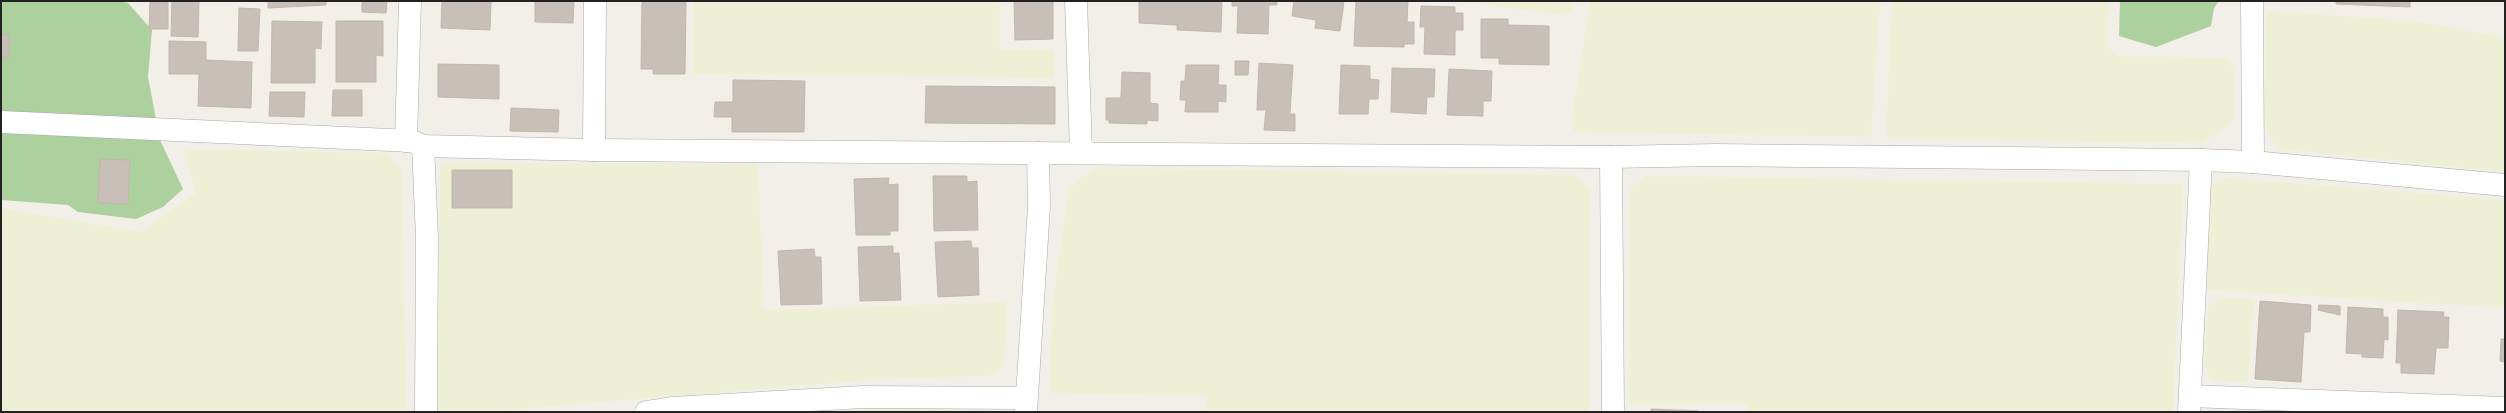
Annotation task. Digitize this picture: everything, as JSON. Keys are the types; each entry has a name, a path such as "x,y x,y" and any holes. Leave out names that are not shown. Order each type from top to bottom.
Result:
{"street":[{"path":"410,1 414,144 427,237 426,412"},
{"path":"594,150 595,1"},
{"path":"1076,1 1081,152"},
{"path":"2252,1 2253,162"},
{"path":"1,122 414,144 594,150 1081,152 1611,157 1716,154 2201,160 2253,162 2505,185"},
{"path":"646,412 672,408 864,397 1026,405 1039,214 1038,153"},
{"path":"1611,157 1612,412"},
{"path":"2201,160 2190,404 2505,408"}],"green space":[{"path":"1,1 117,1 128,3 152,30 148,77 160,140 183,189 163,207 136,219 78,212 68,205 2,200"},
{"path":"999,1 1000,50 1054,50 1054,78 693,74 694,2"},
{"path":"1455,1 1573,1 1572,11 1562,15"},
{"path":"1590,1 1880,1 1871,137 1574,132 1572,118"},
{"path":"1892,1 2109,1 2107,47 2118,56 2227,58 2235,72 2234,119 2217,134 2201,143 1899,139 1886,136"},
{"path":"2120,1 2219,1 2214,8 2211,26 2156,47 2119,36"},
{"path":"2271,11 2414,21 2505,37 2505,172 2281,149 2272,140 2264,122 2266,17"},
{"path":"183,149 387,153 402,170 406,412 1,412 1,208 140,232 196,193"},
{"path":"440,163 758,164 764,310 1007,302 1004,367 989,376 883,379 482,412 442,412 438,409"},
{"path":"1096,168 1576,175 1590,190 1589,412 1207,412 1207,396 1049,393 1053,302 1069,187"},
{"path":"1646,176 2183,184 2173,412 1748,412 1748,403 1629,404 1630,189"},
{"path":"2227,178 2505,200 2505,308 2209,290 2204,278 2209,189 2216,182"},
{"path":"2221,298 2254,299 2248,382 2212,381 2204,367 2208,306"},
{"path":"961,407 960,412 833,412 860,410"}],"building":[{"path":"172,1 199,1 198,37 171,36"},
{"path":"268,1 326,1 326,5 268,8"},
{"path":"362,1 387,1 386,13 362,12"},
{"path":"442,1 491,1 490,30 441,28"},
{"path":"535,1 574,1 573,23 535,22"},
{"path":"642,1 686,1 685,74 653,74 653,69 641,69"},
{"path":"1014,1 1053,1 1053,39 1015,40"},
{"path":"1139,1 1222,1 1221,32 1177,30 1177,25 1139,23"},
{"path":"1232,1 1277,1 1277,5 1269,5 1268,34 1237,33 1238,6 1232,6"},
{"path":"1294,1 1344,1 1340,31 1315,28 1316,20 1292,16"},
{"path":"1356,1 1408,1 1407,22 1414,22 1414,44 1404,44 1404,47 1354,46"},
{"path":"2336,1 2410,1 2410,7 2336,4"},
{"path":"150,2 168,2 168,29 149,29"},
{"path":"1421,6 1455,7 1455,13 1463,13 1463,30 1455,30 1455,55 1424,54 1425,27 1420,27"},
{"path":"239,8 260,9 258,51 238,51"},
{"path":"1481,19 1508,19 1508,25 1549,26 1549,65 1499,64 1499,58 1481,58"},
{"path":"272,21 322,22 321,49 315,48 315,83 271,83"},
{"path":"336,21 383,21 383,56 376,55 376,82 336,82"},
{"path":"1,34 9,35 9,58 1,57"},
{"path":"169,41 206,42 206,60 252,62 251,108 198,106 199,74 169,74"},
{"path":"1235,61 1249,61 1248,75 1235,75"},
{"path":"1259,63 1293,65 1290,114 1295,114 1295,131 1264,130 1266,110 1257,110"},
{"path":"438,64 499,65 499,99 438,97"},
{"path":"1186,65 1219,65 1218,85 1226,85 1226,102 1218,101 1218,112 1185,112 1186,100 1180,100 1181,81 1185,81"},
{"path":"1341,65 1370,66 1370,79 1379,80 1378,99 1369,99 1368,114 1339,114"},
{"path":"1392,68 1435,69 1434,97 1427,97 1426,114 1391,112"},
{"path":"1449,69 1492,71 1491,101 1483,101 1483,116 1447,115"},
{"path":"1122,72 1150,73 1150,103 1158,104 1158,121 1147,120 1147,124 1109,123 1109,120 1106,120 1106,98 1121,98"},
{"path":"733,80 805,81 804,132 732,132 732,117 714,117 715,102 733,102"},
{"path":"926,86 1055,87 1055,124 925,123"},
{"path":"333,90 362,90 362,116 332,116"},
{"path":"270,92 305,92 304,117 269,116"},
{"path":"511,108 559,110 558,132 510,131"},
{"path":"100,159 130,160 128,204 98,203"},
{"path":"452,170 512,170 512,208 452,208"},
{"path":"933,176 967,176 967,182 977,181 978,230 934,231"},
{"path":"889,178 888,185 898,184 898,231 890,231 890,235 856,235 854,179"},
{"path":"971,241 972,248 978,248 979,295 938,297 935,242"},
{"path":"893,246 893,253 899,253 901,300 860,301 858,247"},
{"path":"814,249 815,257 821,257 822,304 781,305 778,251"},
{"path":"2260,301 2311,305 2310,332 2304,332 2301,382 2255,379"},
{"path":"2319,305 2340,306 2340,315 2318,310"},
{"path":"2348,307 2383,309 2383,317 2388,317 2388,340 2384,339 2383,358 2362,357 2362,354 2346,353"},
{"path":"2398,310 2444,312 2443,317 2449,317 2448,348 2436,348 2434,374 2401,373 2401,363 2396,363"},
{"path":"2501,339 2505,339 2505,362 2500,361"},
{"path":"1651,409 1699,411 1699,412 1651,412"}]}
